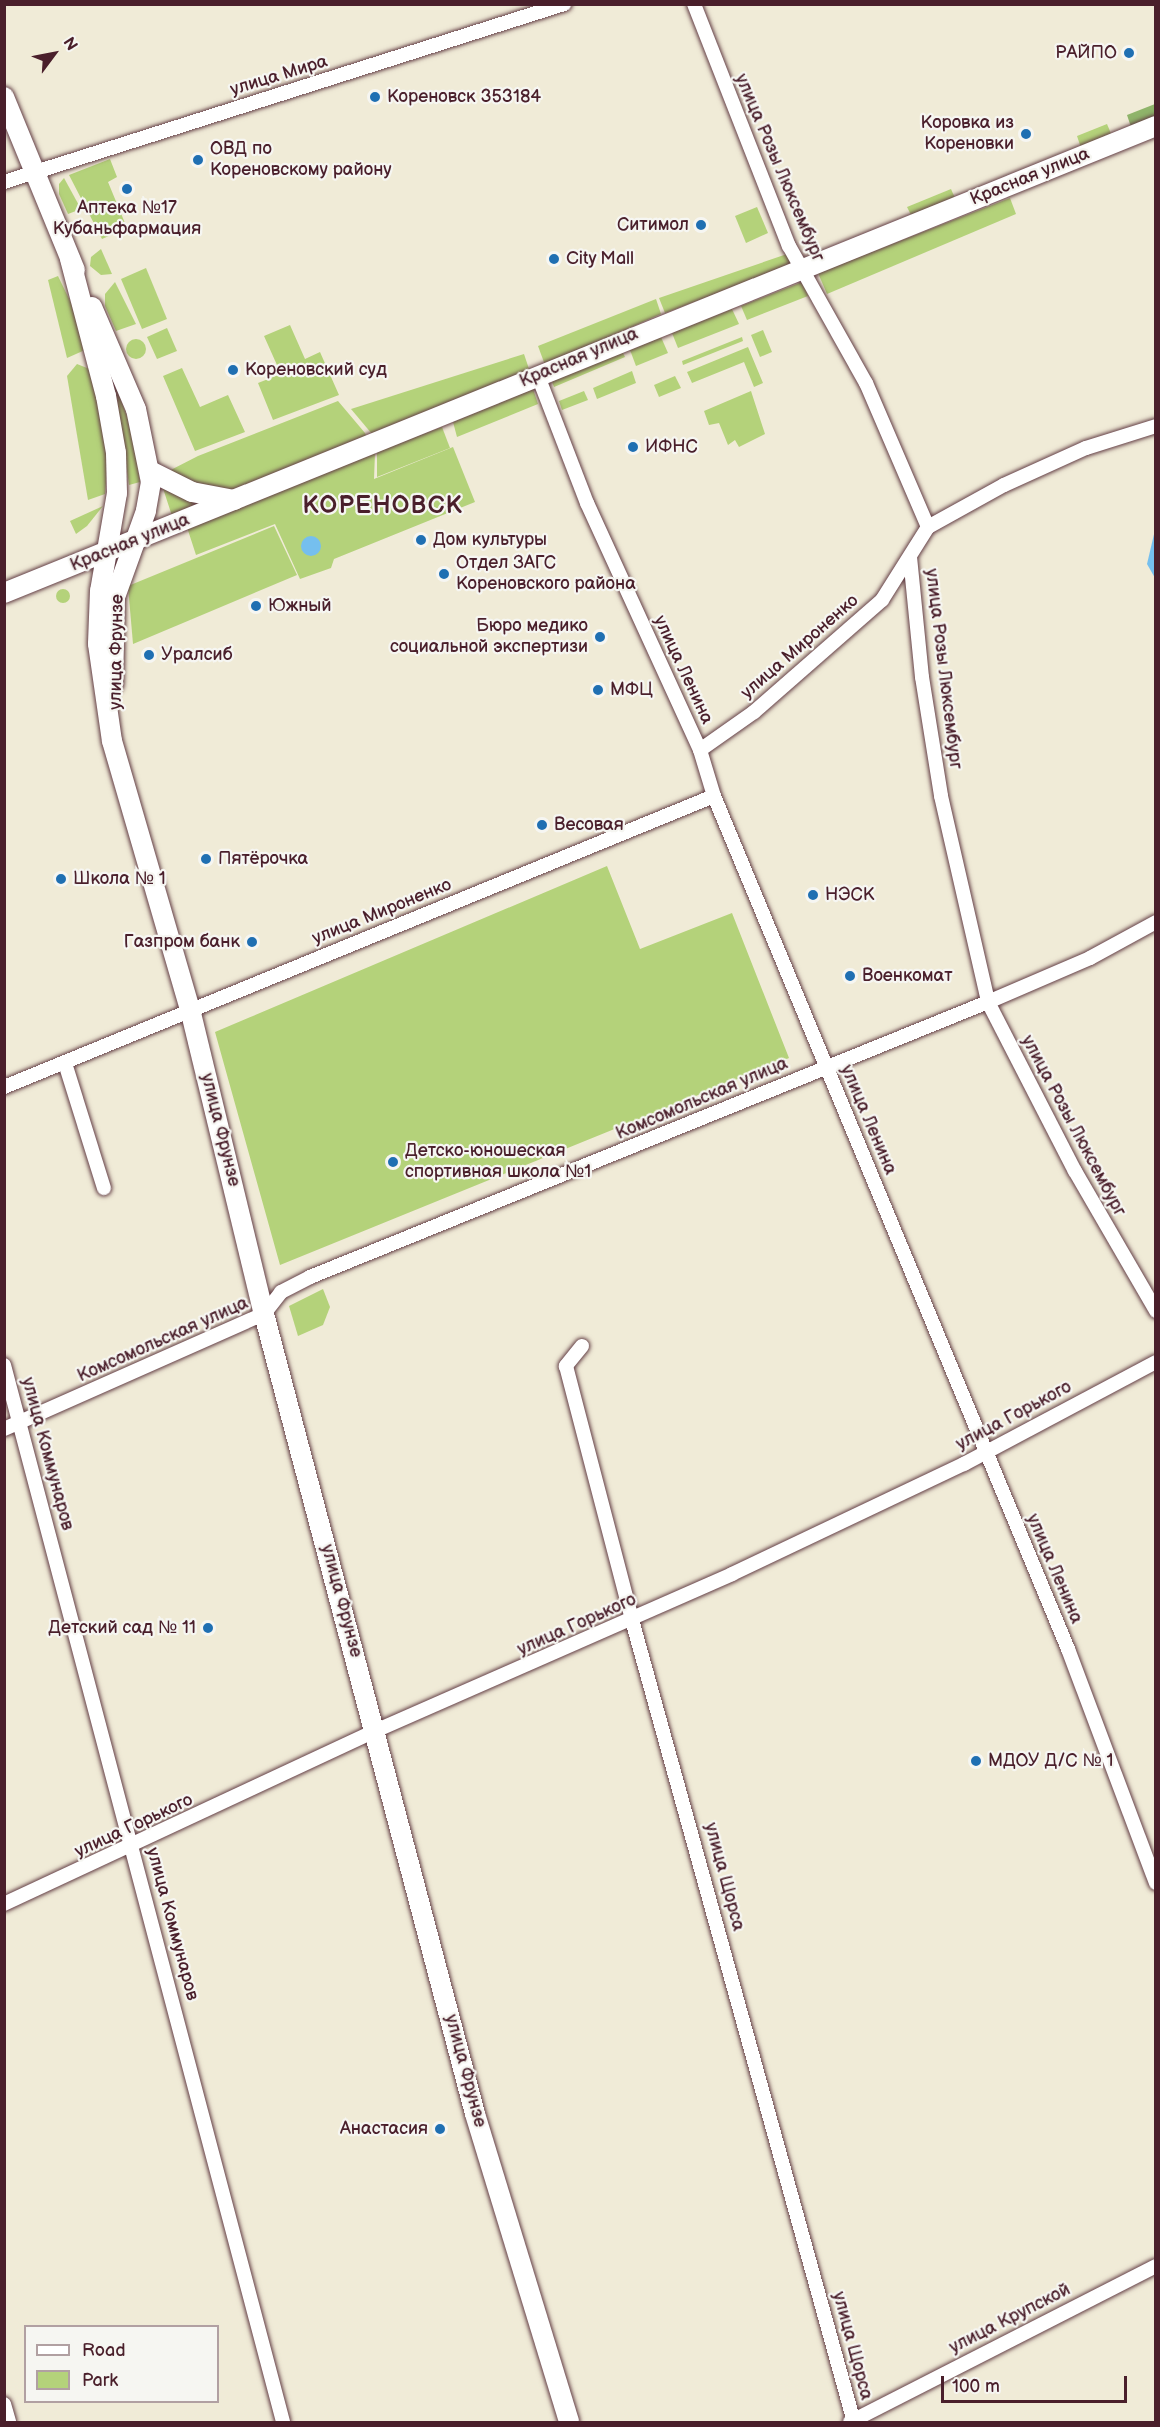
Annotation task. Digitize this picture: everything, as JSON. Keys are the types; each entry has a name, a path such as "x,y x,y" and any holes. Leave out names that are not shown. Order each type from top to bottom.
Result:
{"main road":[{"name":"улица Фрунзе","path":"4,97 70,259 128,387 150,471 146,510 115,597 113,686 124,776"},
{"name":"Красная улица","path":"4,593 237,500 800,268 1155,126"},
{"name":"улица Фрунзе","path":"70,259 106,396 116,453 117,493 106,553 98,644 112,741 190,1009 264,1314 475,2114 569,2422"},
{"path":"150,471 192,492 237,500"}],"street":[{"name":"улица Мира","path":"4,182 564,4"},
{"name":"улица Розы Люксембург","path":"694,4 734,112 821,315 866,383 928,527 910,557 922,677 941,796 988,1002 1075,1171 1155,1311"},
{"name":"улица Ленина","path":"538,376 583,493 700,750 714,796 1068,1649 1155,1883"},
{"path":"928,527 1004,485 1086,448 1155,426"},
{"name":"улица Мироненко","path":"700,750 754,712 882,600 910,557"},
{"name":"улица Мироненко","path":"4,1087 714,796"},
{"name":"Комсомольская улица","path":"4,1429 264,1314 281,1292 310,1277 825,1066 988,1002 1090,958 1155,922"},
{"path":"65,1063 104,1188"},
{"name":"улица Щорса","path":"582,1346 566,1366 632,1620 852,2422"},
{"name":"улица Горького","path":"4,1904 133,1847 375,1731 632,1620 985,1451 1155,1362"},
{"name":"улица Коммунаров","path":"4,1365 283,2422"},
{"name":"улица Крупской","path":"852,2422 1155,2266"},
{"path":"4,2404 9,2422"}],"green space":[{"path":"1155,104 1155,118 1131,127 1127,115"},
{"path":"1107,124 1112,136 1081,148 1077,136"},
{"path":"110,159 117,177 108,182 127,228 102,239 69,175"},
{"path":"64,178 81,209 68,214 59,194 59,184"},
{"path":"951,189 955,198 911,215 907,207"},
{"path":"1010,198 1016,214 827,294 818,273"},
{"path":"757,207 768,233 746,243 735,216"},
{"path":"101,249 112,274 101,275 90,266 91,257"},
{"path":"787,254 792,265 665,313 659,298"},
{"path":"146,268 167,319 142,329 121,279"},
{"path":"58,276 73,307 85,350 67,358 48,280"},
{"path":"115,282 136,324 116,331 105,306 105,294"},
{"path":"802,282 808,296 747,320 741,306"},
{"path":"656,299 661,314 545,365 538,346"},
{"path":"732,309 739,324 678,348 672,333"},
{"path":"290,325 305,359 320,352 339,395 273,420 258,383 281,374 264,336"},
{"path":"167,328 177,351 157,359 147,337"},
{"path":"763,330 772,352 760,357 751,335"},
{"path":"661,337 668,353 636,366 630,350"},
{"path":"742,337 743,341 683,365 682,361"},
{"path":"136,339 143,342 146,349 143,356 136,359 129,356 126,349 129,342"},
{"path":"748,347 763,383 754,387 744,362 692,383 687,372"},
{"path":"621,349 625,357 554,387 551,379"},
{"path":"524,354 530,372 372,434 351,409"},
{"path":"77,364 92,370 108,461 105,494 88,500 67,376"},
{"path":"182,368 200,407 228,395 245,432 195,451 163,376"},
{"path":"632,371 636,383 597,399 593,388"},
{"path":"675,376 681,388 659,397 654,385"},
{"path":"115,384 132,430 140,482 129,485"},
{"path":"533,389 538,404 457,437 453,422"},
{"path":"584,391 588,400 562,410 559,401"},
{"path":"751,391 765,434 739,447 735,440 728,445 719,423 709,425 704,411"},
{"path":"338,401 365,433 375,453 374,479 453,447 475,502 334,559 331,568 300,579 275,524 196,555 183,515 173,519 159,476 198,456"},
{"path":"442,427 450,448 377,477 377,451"},
{"path":"103,506 87,526 76,534 70,521"},
{"path":"274,526 297,575 133,644 128,586"},
{"path":"60,589 66,589 70,596 66,603 60,603 56,599 56,593"},
{"name":"Детско-юношеская спортивная школа №1","path":"607,866 640,949 732,913 789,1058 280,1265 215,1032"},
{"path":"323,1289 330,1307 323,1325 298,1336 289,1306"}],"water":[{"path":"1155,530 1155,578 1147,564"},
{"path":"311,536 318,539 321,546 318,553 311,556 304,553 301,546 304,539"}],"place":[{"name":"РАЙПО","path":"1129,53"},
{"name":"Кореновск 353184","path":"375,97"},
{"name":"Коровка из Кореновки","path":"1026,134"},
{"name":"ОВД по Кореновскому району","path":"198,160"},
{"name":"Аптека №17 Кубаньфармация","path":"127,189"},
{"name":"Ситимол","path":"701,225"},
{"name":"City Mall","path":"554,259"},
{"name":"Кореновский суд","path":"233,370"},
{"name":"ИФНС","path":"633,447"},
{"name":"Дом культуры","path":"421,540"},
{"name":"Отдел ЗАГС Кореновского района","path":"444,574"},
{"name":"Южный","path":"256,606"},
{"name":"Бюро медико социальной экспертизи","path":"600,637"},
{"name":"Уралсиб","path":"149,655"},
{"name":"МФЦ","path":"598,690"},
{"name":"Весовая","path":"542,825"},
{"name":"Пятёрочка","path":"206,859"},
{"name":"Школа № 1","path":"61,879"},
{"name":"НЭСК","path":"813,895"},
{"name":"Газпром банк","path":"252,942"},
{"name":"Военкомат","path":"850,976"},
{"name":"Детско-юношеская спортивная школа №1","path":"393,1162"},
{"name":"Детский сад № 11","path":"208,1628"},
{"name":"МДОУ Д/С № 1","path":"976,1761"},
{"name":"Анастасия","path":"440,2129"}],"district":[{"name":"КОРЕНОВСК","path":"383,506"}]}
